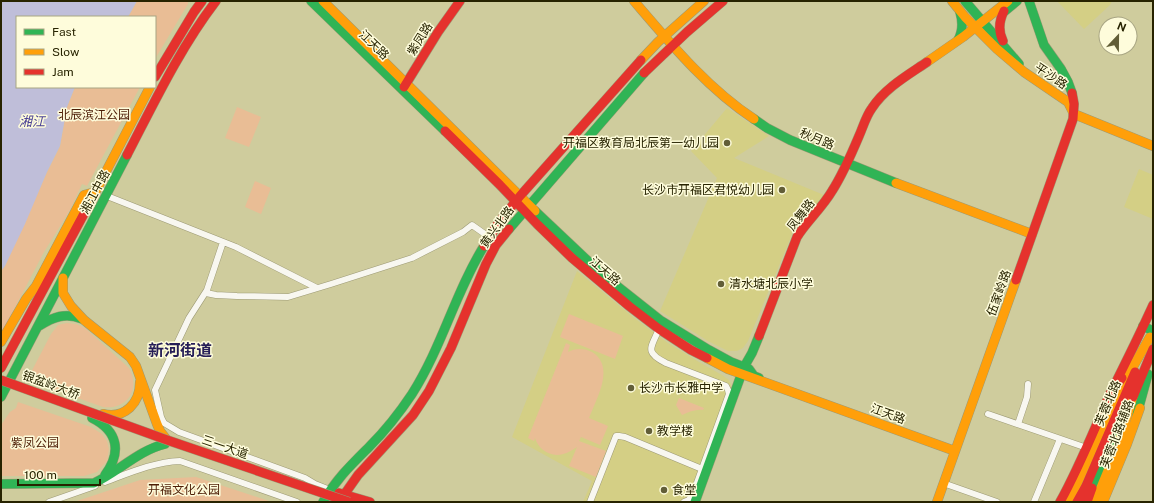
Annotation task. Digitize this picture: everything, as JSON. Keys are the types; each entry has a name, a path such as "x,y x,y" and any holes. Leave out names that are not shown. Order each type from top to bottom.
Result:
{"main road":[{"name":"湘江中路","path":"1,397 173,68 200,22 216,1"},
{"name":"江天路","path":"311,1 403,85"},
{"name":"江天路","path":"323,1 403,85 526,207 572,258 659,329 691,350 745,371 757,378 955,450"},
{"name":"紫凤路","path":"403,85 453,1"},
{"name":"紫凤路","path":"403,85 460,1"},
{"name":"秋月路","path":"634,1 667,35"},
{"name":"秋月路","path":"640,1 686,61 716,90 762,125 791,141 1033,232"},
{"name":"黄兴北路","path":"323,502 345,470 389,425 405,405 431,361 465,280 481,250 501,218 653,47 704,1"},
{"name":"黄兴北路","path":"344,500 358,475 413,415 429,391 451,348 486,264 503,235 635,84 674,44 723,1"},
{"name":"凤舞路","path":"695,502 734,392 745,371 797,237 825,202 847,161 871,109 877,101 895,84 957,41 977,30 1002,9 1008,1"},
{"name":"凤舞路","path":"1002,9 1017,1"},
{"path":"1029,1 1045,46 1068,83 1074,110"},
{"path":"156,75 201,2"},
{"path":"966,2 974,9 984,12 1002,9 999,21 999,30 1001,38 1008,49"},
{"name":"平沙路","path":"966,2 1017,61 1025,69 1068,98 1074,110"},
{"path":"955,4 961,16 962,29 960,37 957,41"},
{"name":"平沙路","path":"955,4 977,30 1001,53 1038,83 1068,102 1074,110 1153,146"},
{"name":"湘江中路","path":"1,368 149,88"},
{"name":"平沙路","path":"1074,110 1076,109 1153,142"},
{"name":"伍家岭路","path":"937,502 1033,232 1074,110"},
{"path":"1,342 26,299 36,286 84,195 95,192"},
{"name":"江天路","path":"526,207 577,252 660,320 723,362"},
{"path":"64,276 63,293 66,300 84,320"},
{"path":"26,299 47,282"},
{"name":"芙蓉北路辅路","path":"1060,502 1070,486 1110,395 1153,305"},
{"path":"1,484 88,484 99,481 145,452 166,442 157,424 140,374 130,357 77,316 59,315 46,321 38,327"},
{"path":"1143,326 1152,332"},
{"path":"1110,395 1152,332"},
{"path":"1067,502 1076,486 1122,385 1152,332"},
{"name":"芙蓉北路","path":"1089,487 1152,332"},
{"path":"734,392 736,385 734,377 723,362 742,359 749,354 755,345"},
{"name":"芙蓉北路","path":"1089,487 1153,349"},
{"path":"1137,414 1153,354"},
{"name":"江天路","path":"745,371 756,379 955,450"},
{"name":"凤舞路","path":"700,502 742,386 745,371"},
{"path":"93,416 116,415 128,409 135,402 139,393 140,374"},
{"name":"芙蓉北路辅路","path":"1103,502 1153,376"},
{"path":"742,386 746,381 756,379"},
{"name":"银盆岭大桥","path":"1,380 93,416"},
{"name":"银盆岭大桥","path":"1,386 93,416"},
{"path":"1095,502 1117,449 1135,390"},
{"path":"93,416 108,429 114,440 116,450 113,465 105,476 99,481"},
{"name":"三一大道","path":"93,416 330,502"},
{"name":"三一大道","path":"166,442 344,500"},
{"path":"1078,502 1089,487"},
{"path":"1086,502 1089,487"},
{"path":"330,490 344,500 370,502"}],"street":[{"path":"107,196 236,247 317,288"},
{"path":"206,293 216,295 288,297 412,258 463,232 472,225 489,237"},
{"path":"223,242 206,293 189,318 155,390 161,417 164,423 186,434 305,478 330,490"},
{"path":"659,329 651,348 653,355 666,363 726,386 729,394 691,496 689,500 684,502"},
{"path":"1018,424 1027,397 1028,384"},
{"path":"988,414 1087,448"},
{"path":"590,502 616,436 625,437 702,468"},
{"path":"1034,502 1060,439"},
{"path":"49,502 139,470 172,461 180,461 297,502"},
{"path":"943,483 997,502"}],"shaded area":[{"path":"1057,1 1112,1 1110,5 1084,29"},
{"name":"清水塘北辰小学","path":"727,108 769,136 734,158 824,195 793,232 748,341 743,348 737,351 728,351 708,341 660,311 717,178 691,151"},
{"path":"1139,169 1153,175 1153,219 1124,207"},
{"name":"长沙市长雅中学","path":"577,271 633,317 668,343 729,380 731,391 690,502 583,502 592,481 512,437"}],"green space":[{"path":"137,1 188,1 188,4 156,57 156,16 129,16"},
{"name":"北辰滨江公园","path":"75,88 139,88 87,186 82,184 70,210 44,252 1,334 1,271 5,266 60,146 67,107"},
{"path":"237,107 261,117 249,147 225,138"},
{"path":"255,181 271,188 261,214 245,207"},
{"path":"569,314 623,336 615,359 560,337"},
{"path":"67,323 76,324 85,328 129,368 133,383 130,396 125,402 112,407 103,407 27,380 51,334 58,325"},
{"path":"566,343 570,345 568,352 583,349 592,352 599,358 603,366 602,384 589,418 608,426 600,445 581,437 579,441 606,451 596,477 569,466 577,447 565,454 554,455 542,449 535,438 534,441 528,438"},
{"path":"679,398 704,408 703,410 695,410 682,415 676,405"},
{"name":"紫凤公园","path":"18,402 91,427 102,434 107,441 109,449 107,461 97,472 84,476 1,476 1,425 10,412 16,408"},
{"name":"开福文化公园","path":"196,477 272,502 77,501 140,480"}],"water":[{"name":"湘江","path":"1,1 137,1 129,16 16,16 16,88 75,88 67,107 60,146 47,172 25,224 5,266 1,271"}],"traffic: fast":[{"path":"311,1 445,131"},
{"path":"965,1 1019,64"},
{"path":"1005,11 1017,1"},
{"path":"1029,1 1044,45 1061,69 1072,93"},
{"path":"958,40 962,26 960,12"},
{"path":"509,229 644,73"},
{"path":"754,119 767,128 790,140 896,183"},
{"path":"1,397 127,155"},
{"path":"535,211 612,282 660,320 709,350 731,362 749,369 754,376 759,378"},
{"path":"323,502 339,479 387,428 412,394 432,358 465,282 484,246"},
{"path":"39,326 60,316 70,316 82,319"},
{"path":"1143,326 1153,331"},
{"path":"695,502 744,367 759,336"},
{"path":"1137,414 1148,374"},
{"path":"92,418 101,423 107,429 115,443 114,458 105,475"},
{"path":"1089,495 1120,426"},
{"path":"1,484 94,483 146,451 165,444"}],"traffic: slow":[{"path":"323,1 535,211"},
{"path":"634,1 675,49 705,79 737,107 754,119"},
{"path":"641,60 658,42 704,1"},
{"path":"952,1 965,17 997,49 1024,72 1068,102 1074,114 1153,146"},
{"path":"927,62 963,37 1008,1"},
{"path":"86,210 149,88"},
{"path":"896,183 1032,234"},
{"path":"1,342 26,299 36,286 84,195 95,192"},
{"path":"63,278 63,293 71,306 84,320 130,357 136,366 157,424 167,440"},
{"path":"937,502 1016,280"},
{"path":"1067,502 1076,486 1114,400 1150,337"},
{"path":"707,358 728,369 955,451"},
{"path":"103,414 118,414 130,408 137,397 140,382"},
{"path":"1095,502 1117,449 1135,390"},
{"path":"1103,502 1140,408"}],"traffic: jam":[{"path":"156,75 202,1"},
{"path":"127,155 179,57 216,1"},
{"path":"404,87 438,32 460,1"},
{"path":"644,73 687,32 723,1"},
{"path":"1003,41 1000,34 1000,26 1004,11"},
{"path":"484,246 499,222 520,196 641,60"},
{"path":"759,336 797,237 824,203 836,185 847,164 870,111 883,94 927,62"},
{"path":"1016,280 1073,119 1074,104 1072,93"},
{"path":"445,131 572,258 659,329 691,350 707,358"},
{"path":"1,368 86,210"},
{"path":"339,502 358,475 413,415 429,391 451,348 486,264 496,245 509,229"},
{"path":"1060,502 1080,463 1109,396 1153,305"},
{"path":"1133,397 1153,349"},
{"path":"1077,502 1086,486 1135,372"},
{"path":"1110,395 1122,378"},
{"path":"1,380 167,440 349,502"},
{"path":"1087,502 1092,488"},
{"path":"339,493 370,502"}],"place":[{"name":"开福区教育局北辰第一幼儿园","path":"727,143"},
{"name":"长沙市开福区君悦幼儿园","path":"782,190"},
{"name":"清水塘北辰小学","path":"721,284"},
{"name":"长沙市长雅中学","path":"631,388"},
{"name":"教学楼","path":"649,431"},
{"name":"食堂","path":"664,490"}],"district":[{"name":"新河街道","path":"180,350"}]}
